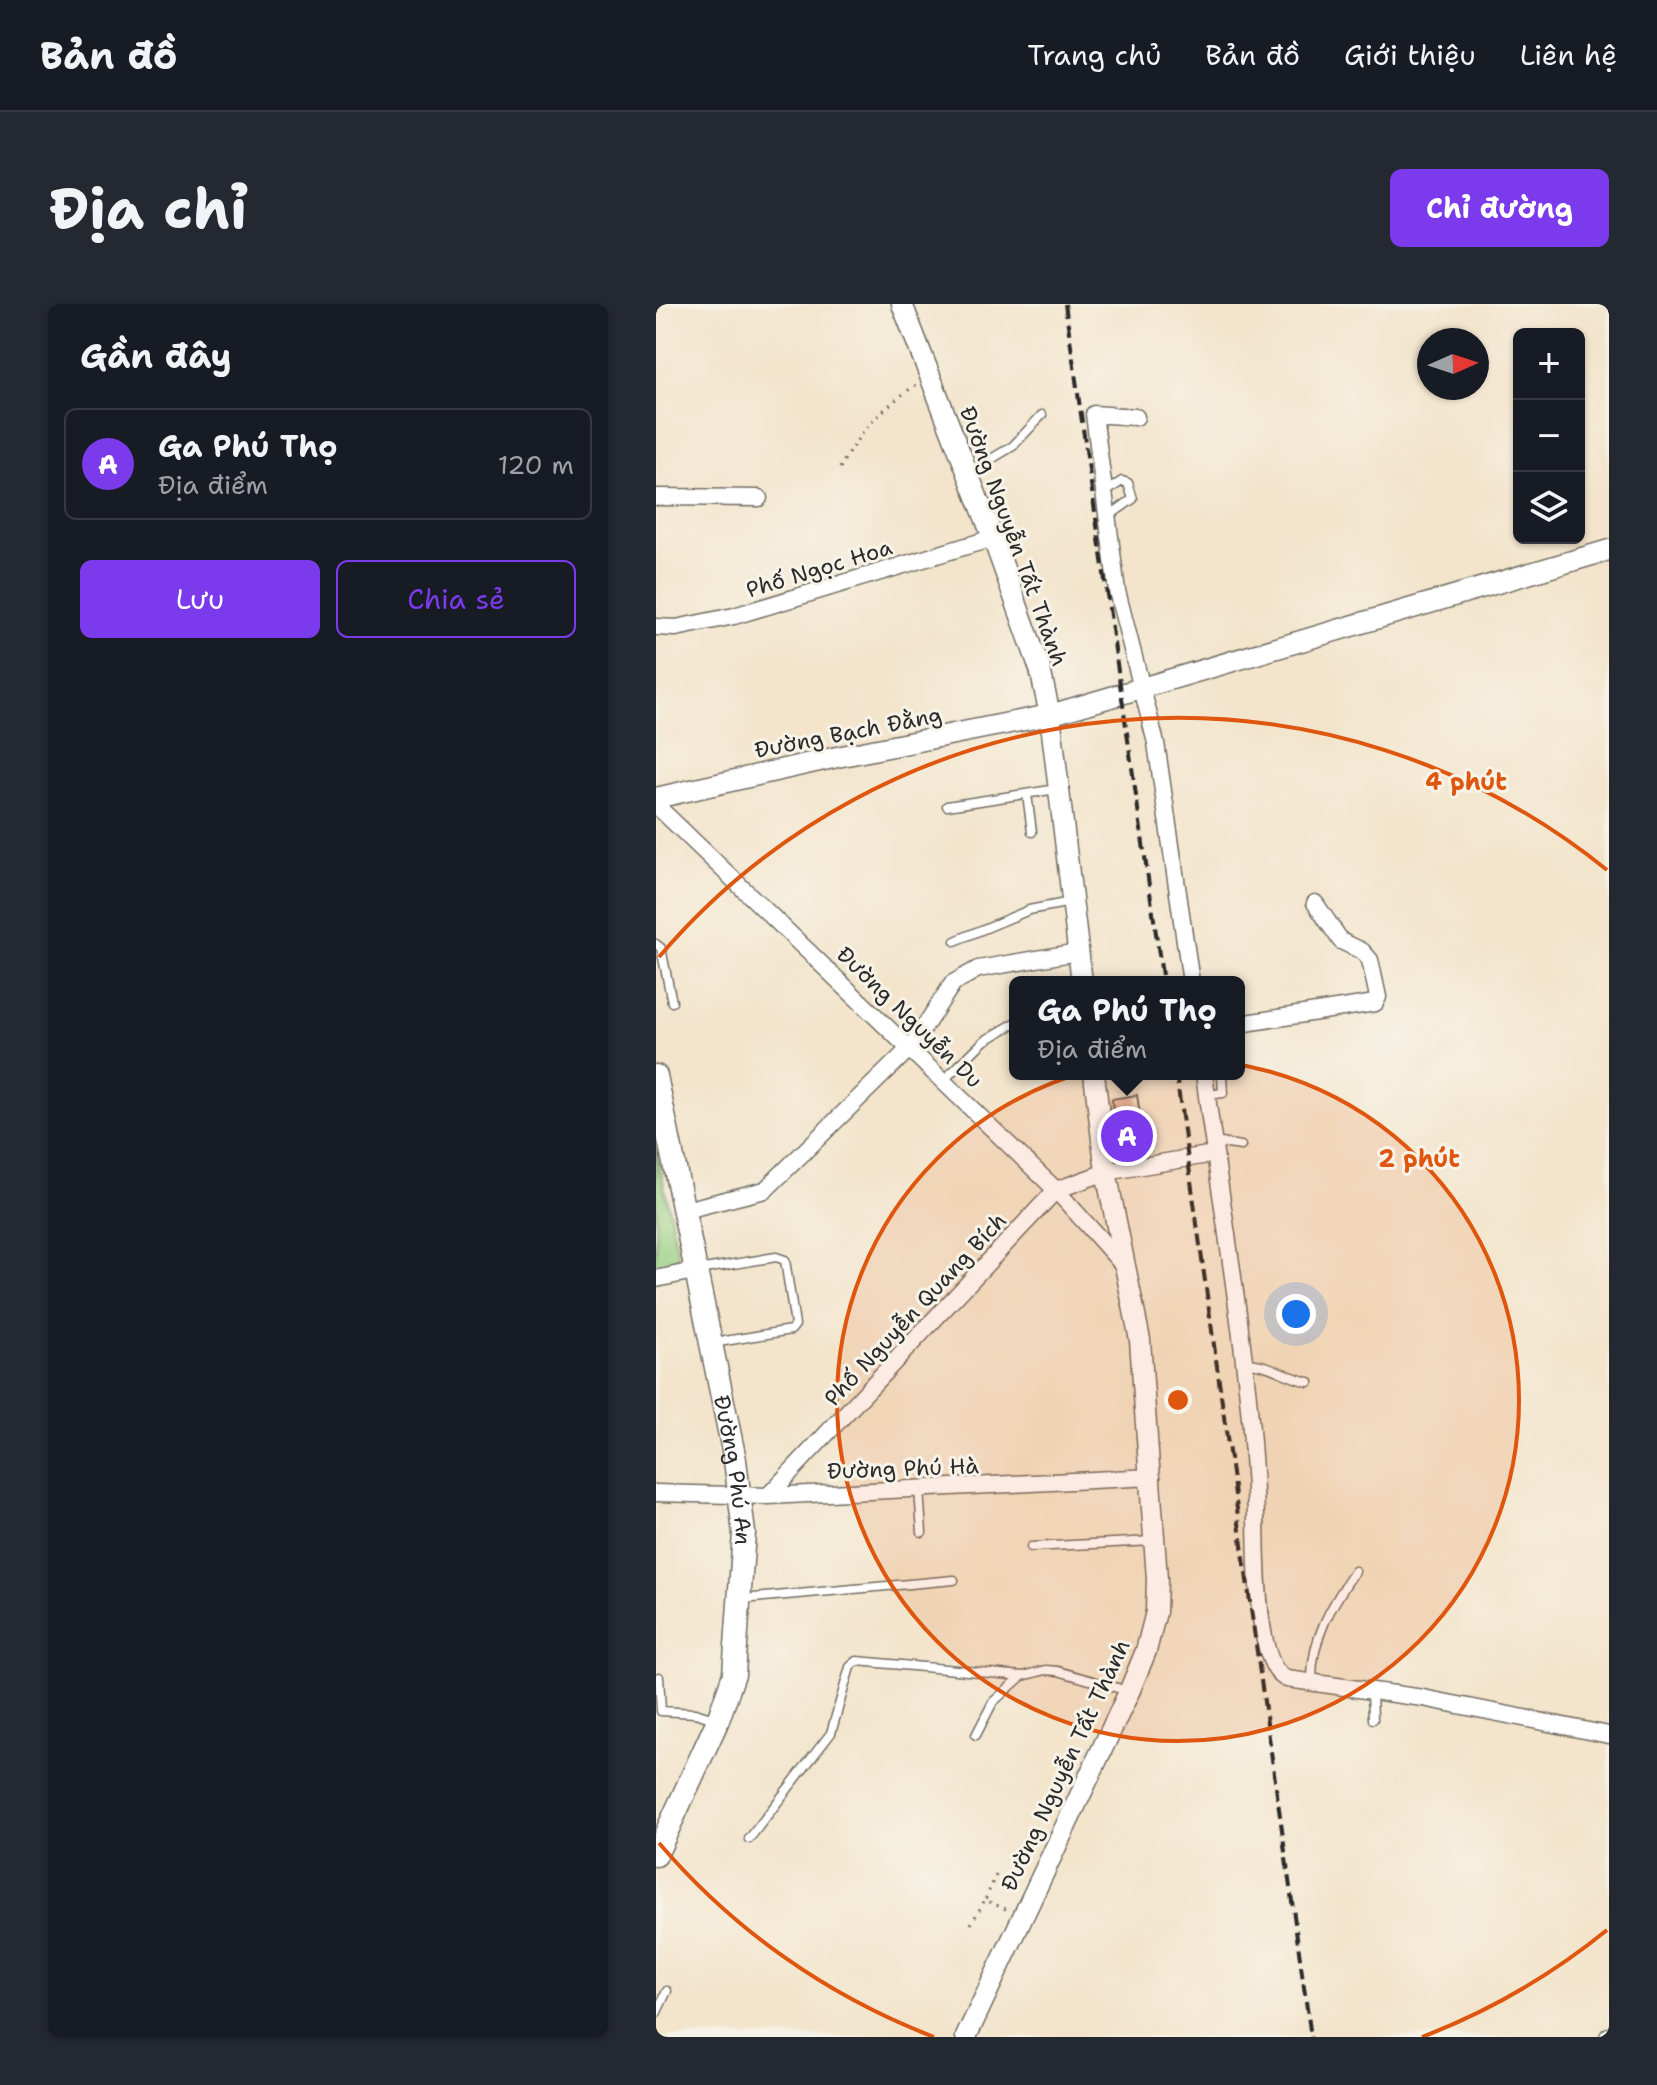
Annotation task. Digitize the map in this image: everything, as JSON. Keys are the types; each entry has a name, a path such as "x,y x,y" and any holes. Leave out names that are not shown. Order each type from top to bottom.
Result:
{"main road":[{"name":"Đường Phú An","path":"656,1076 698,1270 741,1496 744,1533 734,1674 718,1720 656,1855"}],"street":[{"name":"Đường Nguyễn Tất Thành","path":"902,304 1031,639 1050,715 1081,976"},
{"path":"1136,417 1094,414 1117,591 1156,747 1190,976"},
{"path":"656,497 759,498"},
{"name":"Phố Ngọc Hoa","path":"656,627 676,628 734,616 993,538"},
{"name":"Đường Bạch Đằng","path":"656,798 837,757 1050,715 1609,550"},
{"name":"Đường Nguyễn Du","path":"656,805 911,1047 1056,1190 1126,1267"},
{"path":"1245,1023 1375,1003 1378,997 1370,960 1362,951 1341,941 1315,903"},
{"path":"685,1210 765,1190 911,1047 953,983 963,975 978,969 1078,952"},
{"name":"Đường Nguyễn Tất Thành","path":"966,2037 1129,1692 1146,1651 1156,1612 1152,1477 1140,1340 1106,1172 1095,1080"},
{"path":"1205,1080 1254,1450 1258,1579 1267,1655 1274,1672 1312,1682 1609,1735"},
{"name":"Phố Nguyễn Quang Bích","path":"768,1496 1056,1190 1106,1172 1214,1148"},
{"path":"656,1279 698,1270"},
{"name":"Đường Phú Hà","path":"656,1493 768,1496 1152,1477"}],"lane":[{"path":"967,474 1013,446 1042,415"},
{"path":"1104,494 1122,481 1128,483 1133,499 1116,511"},
{"path":"947,806 1058,789"},
{"path":"1027,794 1032,832"},
{"path":"955,941 1029,910 1072,902"},
{"path":"656,944 661,948 672,1002"},
{"path":"944,1080 984,1041 1009,1026"},
{"path":"1207,1095 1223,1093 1222,1080"},
{"path":"1214,1148 1241,1146"},
{"path":"698,1270 776,1257 785,1260 795,1325 791,1330 712,1343"},
{"path":"1243,1363 1263,1362 1290,1378 1309,1382"},
{"path":"919,1489 922,1532"},
{"path":"1031,1547 1155,1541"},
{"path":"1312,1682 1312,1658 1322,1625 1355,1571"},
{"path":"741,1599 954,1580"},
{"path":"749,1839 831,1733 850,1667 857,1661 1023,1676 1046,1670 1058,1671 1129,1692"},
{"path":"976,1735 993,1702 1023,1676"},
{"path":"659,1677 661,1711 695,1713 718,1720"},
{"path":"1372,1691 1373,1719"},
{"path":"656,2014 667,1991"}],"path":[{"path":"840,468 849,450 890,402 929,377"},
{"path":"971,1924 996,1875"},
{"path":"985,1900 1022,1916"}],"green space":[{"path":"656,1146 681,1269 656,1274"}],"building":[{"path":"1137,1095 1146,1154 1121,1158 1119,1148 1116,1148 1112,1099"}],"railway":[{"path":"1065,304 1162,976"},
{"path":"1177,1080 1311,2037"}],"place":[{"name":"Ga Phú Thọ","path":"1127,1136"}]}
